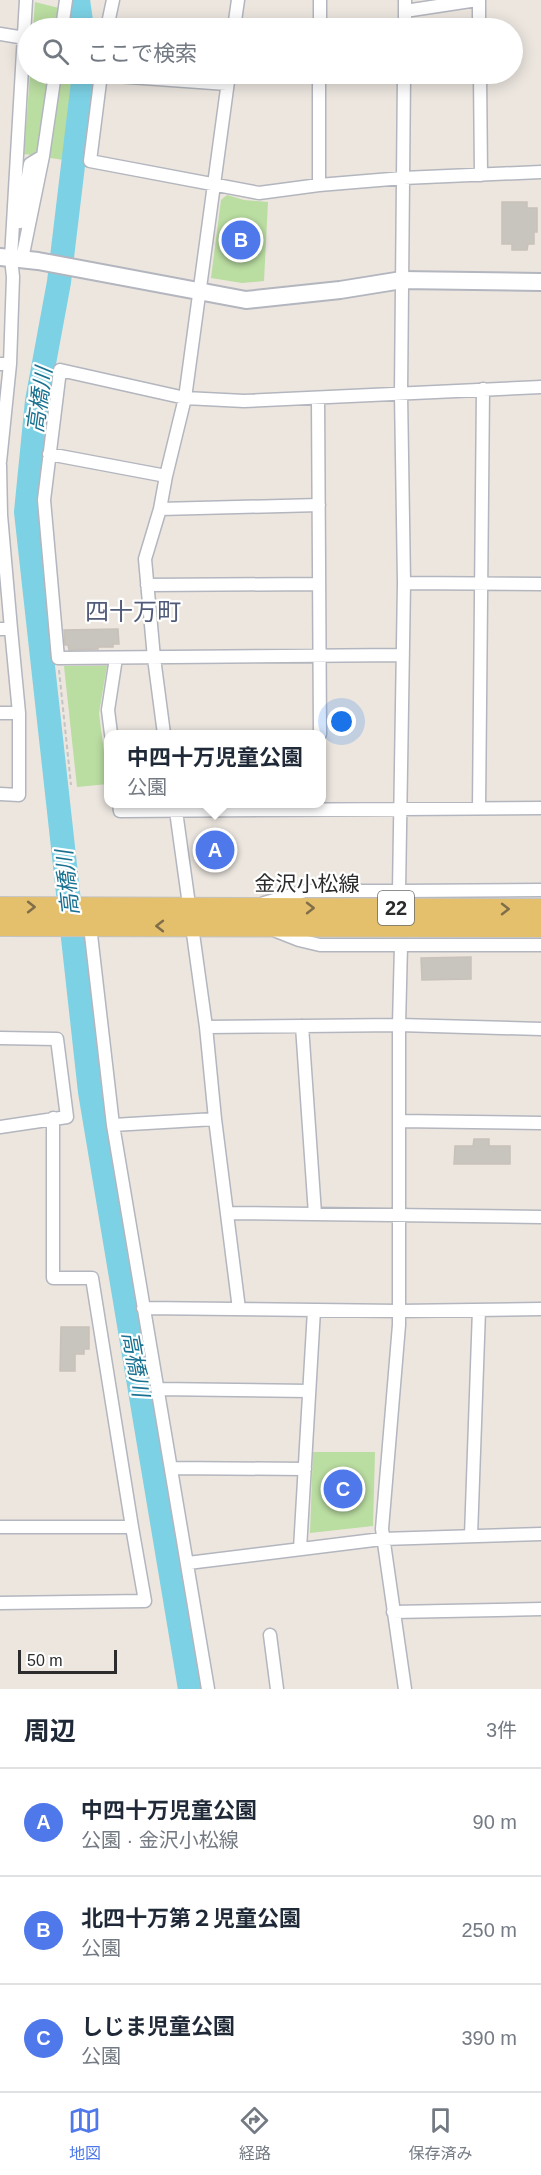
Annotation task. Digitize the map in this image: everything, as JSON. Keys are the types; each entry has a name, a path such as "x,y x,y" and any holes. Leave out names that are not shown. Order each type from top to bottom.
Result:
{"main road":[{"name":"22","path":"0,907 87,920"},
{"name":"金沢小松線","path":"87,920 190,916 252,907 541,909"},
{"name":"22","path":"0,926 61,916"},
{"name":"金沢小松線","path":"190,916 261,925 541,927"}],"street":[{"path":"26,0 26,18"},
{"path":"63,18 66,0"},
{"path":"109,18 113,0"},
{"path":"235,18 238,0"},
{"path":"320,0 320,18"},
{"path":"405,6 478,0 479,18"},
{"path":"0,34 18,37"},
{"path":"19,257 25,84"},
{"path":"0,794 20,795 19,713 5,629 1,515 0,463 5,364 13,277 43,156 54,84"},
{"path":"100,84 90,161 215,186 259,193 402,178 541,172"},
{"path":"163,730 145,559 160,509 185,398 227,84"},
{"path":"319,185 320,84"},
{"path":"399,891 404,583 401,393 404,84"},
{"path":"480,84 481,174"},
{"path":"19,257 246,300 340,290 402,280 541,282"},
{"path":"403,655 58,658 44,500 60,370 185,398 244,401 541,387"},
{"path":"479,808 483,389"},
{"path":"318,398 320,730"},
{"path":"48,454 166,476"},
{"path":"160,509 319,505"},
{"path":"404,583 541,584"},
{"path":"147,585 319,584"},
{"path":"110,730 108,710 116,658"},
{"path":"0,713 19,713"},
{"path":"326,806 541,808"},
{"path":"120,808 120,811 161,808"},
{"path":"175,808 206,1027 239,1309"},
{"path":"252,907 305,891 541,890"},
{"path":"87,920 113,1125 208,1689"},
{"path":"261,925 299,940 320,945 541,945"},
{"path":"400,945 399,1311 382,1539 405,1689"},
{"path":"206,1027 399,1025 541,1029"},
{"path":"302,1026 315,1214"},
{"path":"0,1038 57,1039 67,1117 0,1127"},
{"path":"0,1603 146,1601 92,1278 53,1278 53,1118"},
{"path":"113,1125 215,1119"},
{"path":"399,1121 541,1123"},
{"path":"227,1213 541,1217"},
{"path":"144,1308 399,1311 541,1309"},
{"path":"300,1549 314,1310"},
{"path":"471,1536 479,1310"},
{"path":"157,1389 309,1391"},
{"path":"171,1468 305,1469"},
{"path":"0,1527 132,1527"},
{"path":"188,1563 382,1539 541,1534"},
{"path":"393,1612 541,1609"},
{"path":"270,1635 277,1689"}],"path":[{"path":"58,658 71,785"}],"green space":[{"path":"35,2 71,11 71,18 34,18"},
{"path":"29,84 75,84 64,160 24,154"},
{"path":"227,195 244,200 268,202 264,281 242,283 211,278 221,200"},
{"path":"64,666 107,666 99,713 104,752 104,784 77,787"},
{"path":"313,1452 375,1452 373,1526 310,1533"}],"building":[{"path":"502,202 527,202 527,208 537,208 537,232 534,232 534,244 528,244 527,250 512,250 512,244 502,244"},
{"path":"118,629 119,644 113,644 113,647 69,650 68,645 65,645 64,630"},
{"path":"471,957 471,979 422,980 421,958"},
{"path":"474,1139 489,1139 489,1146 510,1146 510,1164 454,1164 455,1146 473,1146"},
{"path":"61,1327 89,1327 89,1349 84,1349 84,1354 75,1354 75,1371 60,1371"}],"waterway":[{"name":"高橋川","path":"78,0 81,18"},
{"name":"高橋川","path":"83,84 59,282 37,401 26,512 90,1092 190,1689"}],"place":[{"name":"北四十万第２児童公園","path":"241,240"},
{"name":"中四十万児童公園","path":"215,850"},
{"name":"しじま児童公園","path":"343,1489"}],"district":[{"name":"四十万町","path":"133,612"}]}
